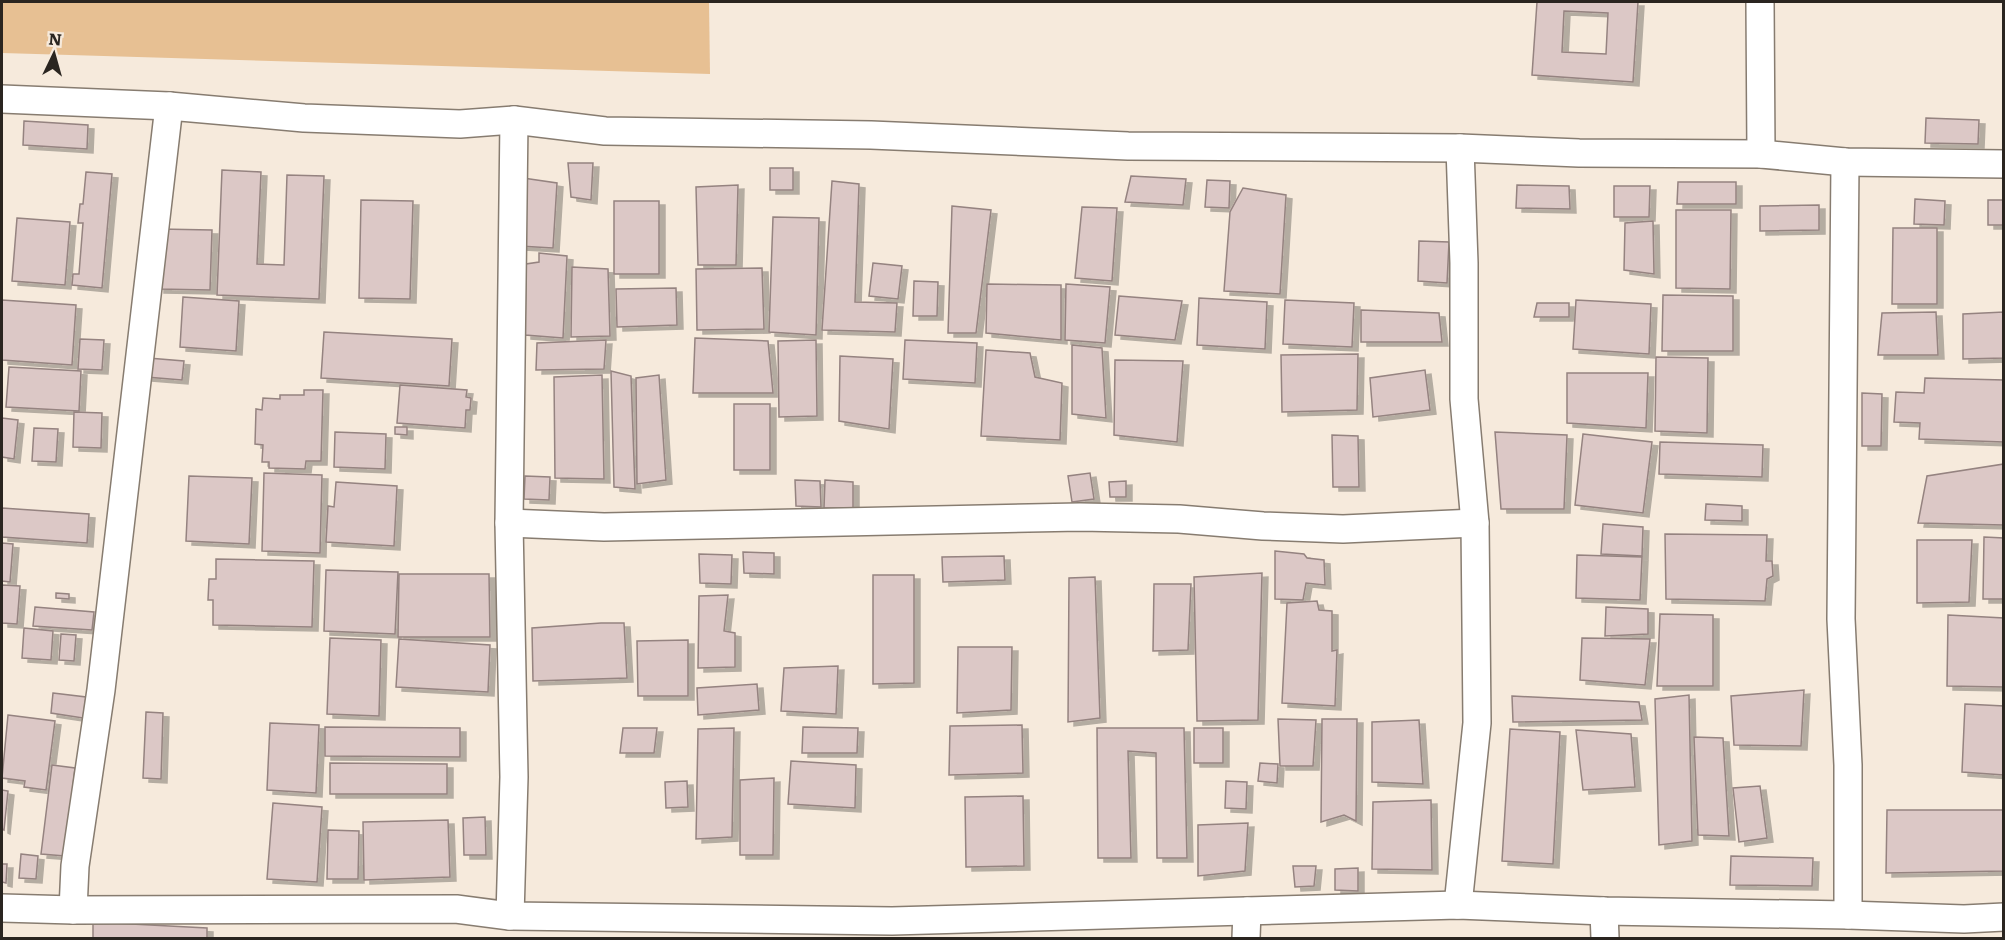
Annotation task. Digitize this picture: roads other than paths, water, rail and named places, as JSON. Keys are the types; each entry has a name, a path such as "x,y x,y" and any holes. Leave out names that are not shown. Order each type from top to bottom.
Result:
{"street":[{"path":"1760,2 1761,154"},
{"path":"2,99 169,106 304,118 460,124 514,120 605,131 871,135 1128,146 1460,148 1580,153 1761,154 1845,162 2004,164"},
{"path":"72,910 75,866 101,690 169,106"},
{"path":"510,916 514,777 509,523 514,120"},
{"path":"1458,905 1477,723 1475,523 1464,399 1464,263 1460,148"},
{"path":"1845,162 1841,620 1848,765 1848,915"},
{"path":"509,523 604,527 1080,518 1179,519 1263,526 1343,529 1475,523"},
{"path":"3,915 72,910 456,909 510,916 891,930 1247,911 1458,905 1604,911 1848,915 1964,929 2004,917"},
{"path":"1246,939 1247,911"},
{"path":"1604,911 1605,939"}]}
